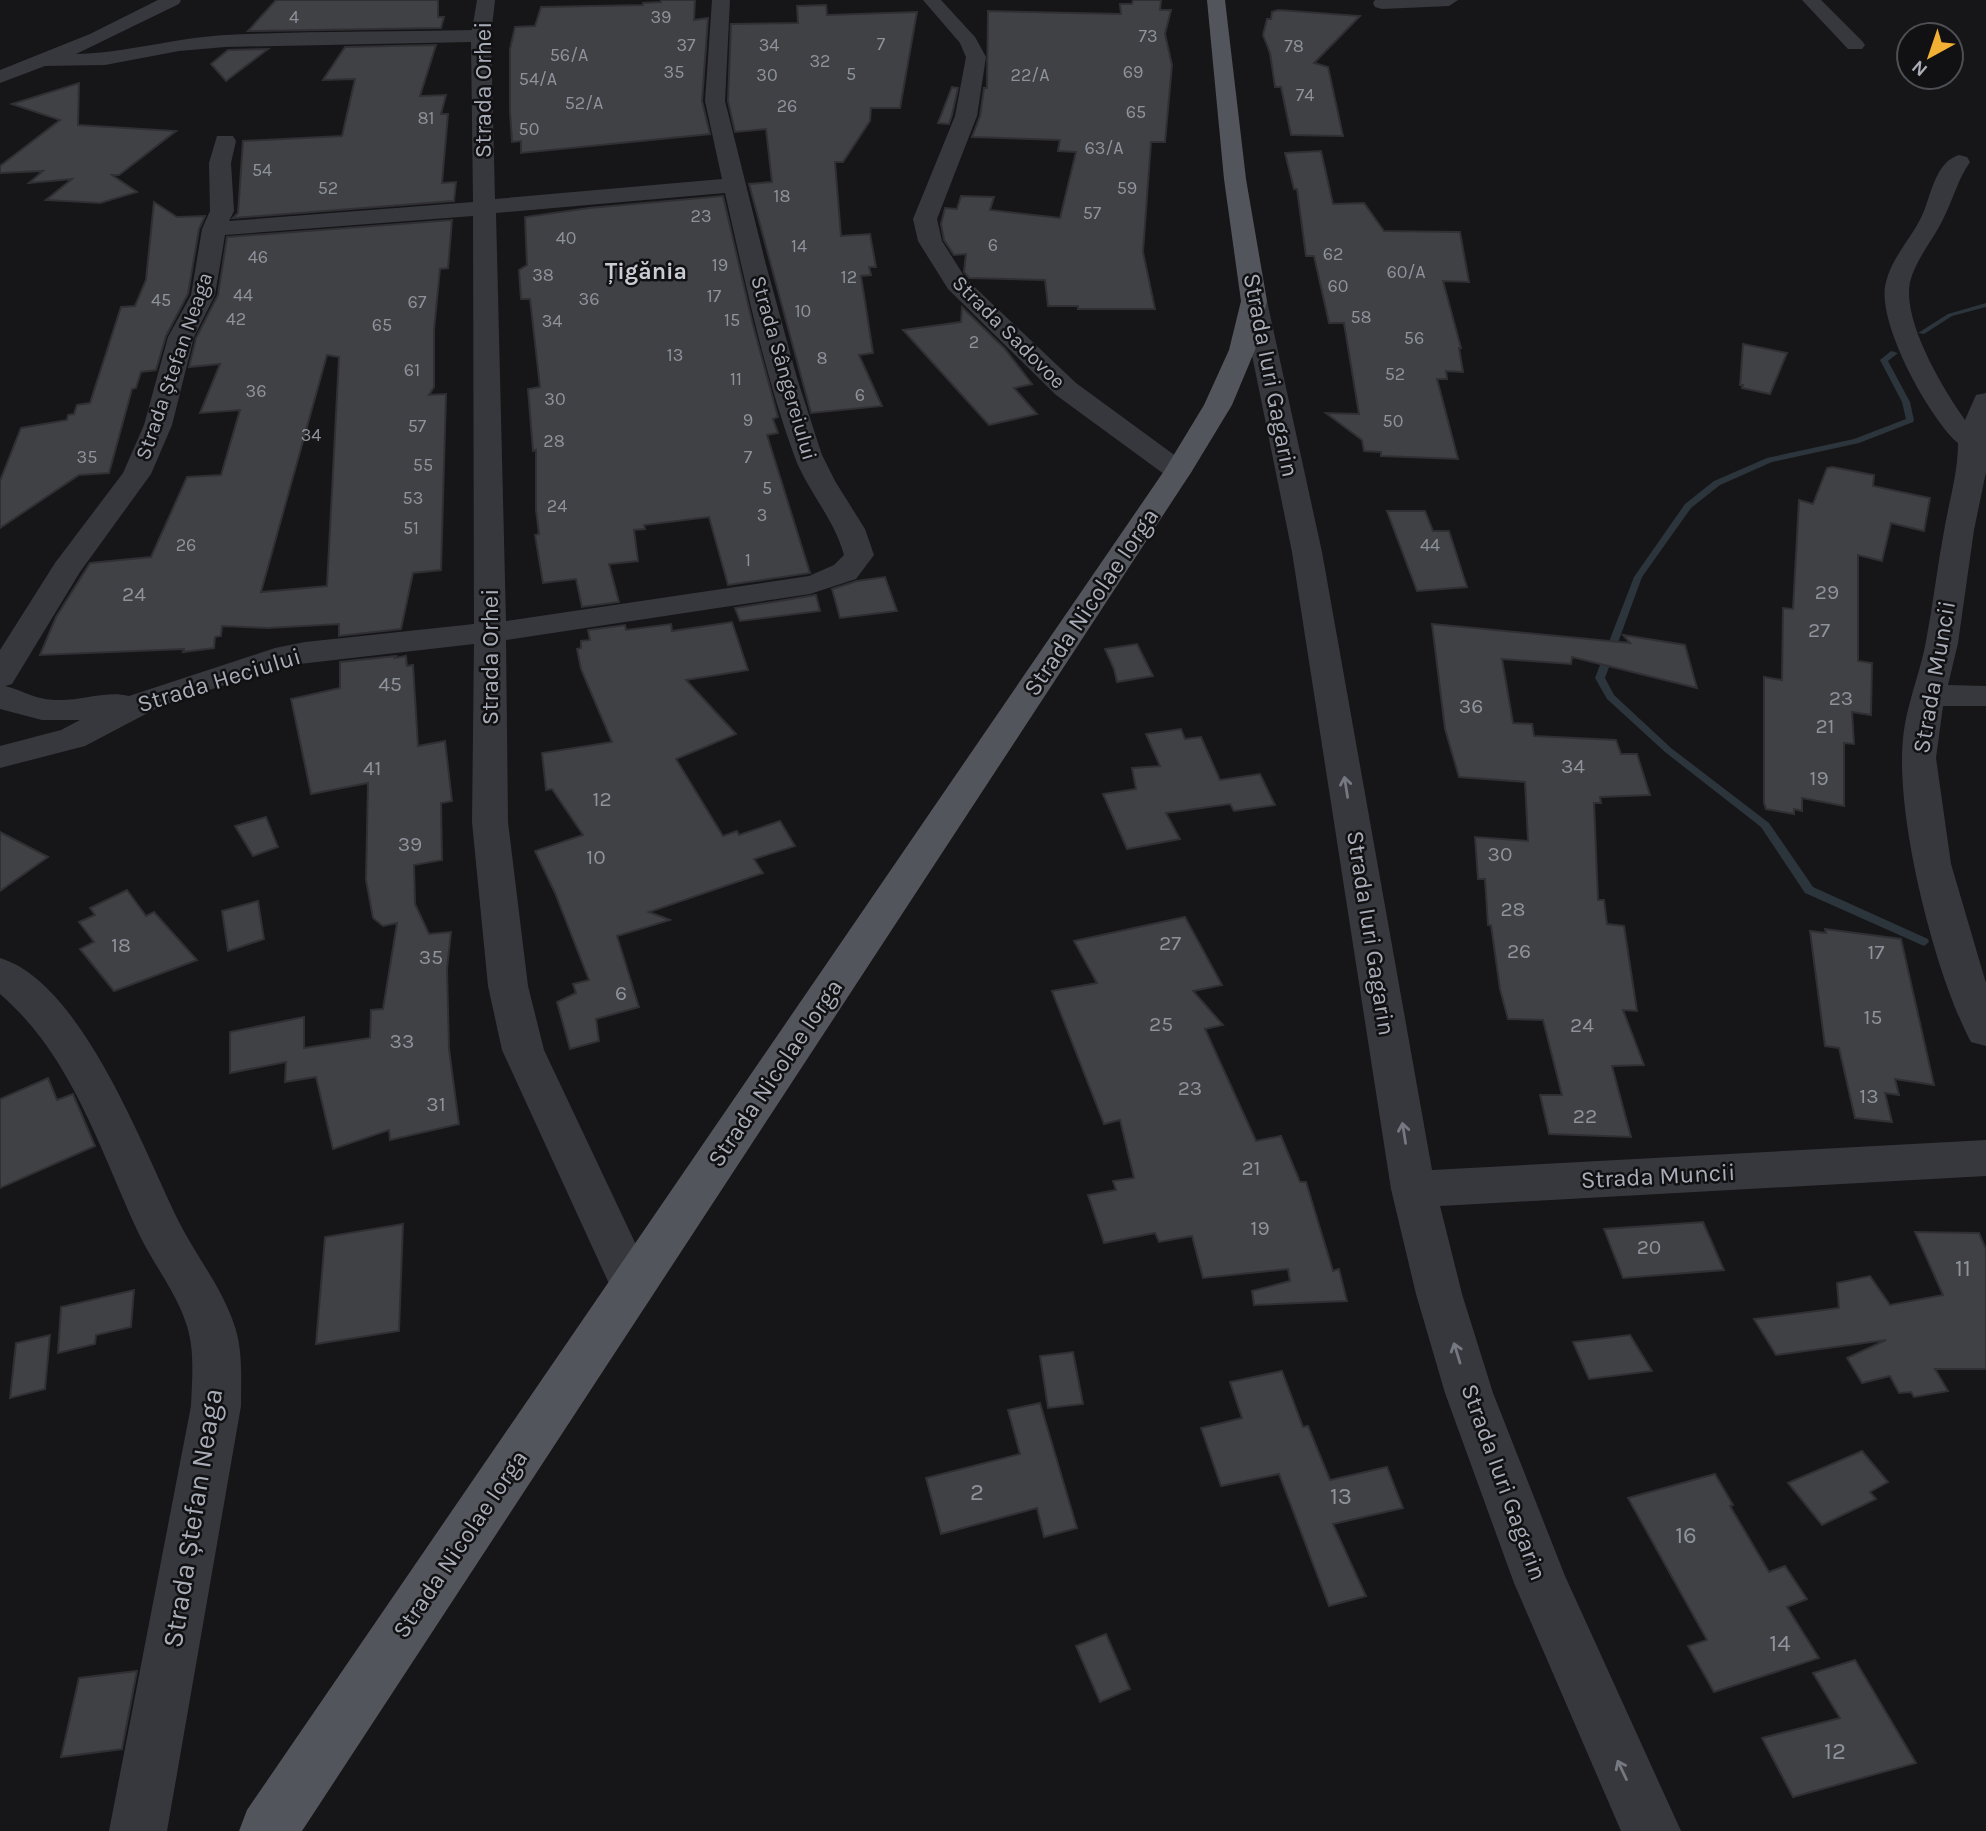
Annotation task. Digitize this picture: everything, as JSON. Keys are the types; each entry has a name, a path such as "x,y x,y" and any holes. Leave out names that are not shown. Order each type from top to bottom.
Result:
{"main road":[{"name":"Strada Iuri Gagarin","path":"1216,0 1235,179 1254,301"},
{"name":"Strada Nicolae Iorga","path":"268,1831 1178,471 1227,383 1242,350 1254,301"}],"street":[{"path":"0,77 97,38 172,0"},
{"name":"Strada Orhei","path":"486,0 481,36 490,514 490,822 508,986 523,1050 632,1287"},
{"name":"Strada Sângereiului","path":"489,633 596,620 810,585 832,580 855,564 859,555 854,536 823,487 798,425 735,185 715,101 721,0"},
{"name":"Strada Sadovoe","path":"932,0 942,16 974,48 976,57 966,116 925,219 930,241 957,284 1066,389 1178,471"},
{"path":"1382,3 1449,0"},
{"path":"1811,0 1855,45"},
{"path":"37,60 96,60 225,41 481,36"},
{"name":"Strada Ștefan Neaga","path":"0,677 66,570 137,474 158,425 181,337 202,295 214,229 222,211 220,163 225,141"},
{"path":"1959,162 1951,169 1933,217 1898,281 1896,301 1905,335 1943,408 1956,427 1972,440"},
{"path":"214,229 454,212 484,207 735,185"},
{"name":"Strada Iuri Gagarin","path":"1254,301 1307,552 1413,1189 1439,1294 1469,1393 1541,1583 1623,1772 1652,1831"},
{"name":"Strada Muncii","path":"1986,401 1972,440 1972,470 1959,530 1942,643 1922,724 1918,758 1932,864 1964,978 1986,1031"},
{"name":"Strada Heciului","path":"0,757 73,738 149,699 275,658 305,652 489,633"},
{"path":"0,695 9,701 38,708 71,711 149,699"},
{"path":"1930,695 1986,696"},
{"name":"Strada Ștefan Neaga","path":"0,972 32,998 64,1035 110,1119 162,1233 204,1311 215,1341 216,1406 138,1831"},
{"name":"Strada Muncii","path":"1413,1189 1986,1158"}],"building":[{"path":"276,0 438,0 438,17 444,17 441,28 248,31"},
{"path":"661,0 695,0 694,20 708,18 702,101 710,134 521,153 521,141 512,142 510,111 510,49 515,27 535,26 541,7 643,5"},
{"path":"1133,0 1161,0 1160,10 1171,10 1165,34 1172,65 1165,142 1151,142 1143,252 1155,309 1078,309 1078,306 1048,306 1045,280 969,278 964,272 966,254 954,255 944,240 941,224 945,208 957,209 961,196 994,197 990,210 1060,218 1076,152 1058,151 1060,140 972,137 980,116 984,88 987,88 988,11 1121,14 1120,4 1132,4"},
{"path":"826,5 827,15 917,12 900,108 871,108 870,121 843,162 835,162 841,236 870,234 876,267 869,267 871,275 861,276 873,353 859,355 882,406 811,413 749,184 772,182 766,129 735,132 728,101 731,24 798,23 797,6"},
{"path":"1278,10 1360,16 1314,63 1328,67 1343,136 1291,135 1281,87 1275,87 1270,53 1263,35 1267,19 1271,19 1272,12"},
{"path":"436,45 420,96 446,95 441,114 448,114 442,183 456,182 454,201 233,218 238,213 243,141 342,136 355,79 323,80 345,47"},
{"path":"268,49 226,81 211,64 228,50"},
{"path":"79,83 78,125 176,131 119,175 112,175 137,192 100,203 46,200 72,179 29,183 43,171 0,173 0,166 60,120 12,104"},
{"path":"952,87 958,88 949,124 938,123"},
{"path":"1321,151 1333,204 1364,203 1384,231 1460,232 1469,282 1443,281 1461,348 1463,372 1446,371 1447,379 1437,379 1458,459 1381,456 1381,452 1364,451 1362,440 1326,413 1359,414 1344,323 1329,323 1314,256 1306,256 1297,189 1294,189 1285,153"},
{"path":"723,196 778,417 773,419 778,433 767,435 810,573 728,585 709,517 644,525 645,529 634,530 638,561 609,564 619,602 582,607 576,579 543,583 535,535 539,534 536,510 536,450 533,451 528,389 540,387 530,299 521,299 519,270 527,265 525,217 589,208"},
{"path":"154,202 177,217 205,216 199,229 188,294 166,336 156,370 141,372 136,388 132,389 109,473 79,475 0,528 0,481 21,428 67,420 68,415 74,414 77,405 90,403 121,307 135,306 146,280"},
{"path":"452,220 448,268 440,269 434,330 434,387 429,395 446,394 441,570 413,573 401,629 339,636 339,624 268,628 222,626 221,636 215,637 214,648 183,652 184,649 40,655 56,617 90,563 151,557 187,477 221,475 240,410 200,413 220,364 189,367 196,338 218,295 227,237","holes":["327,355 339,357 327,586 261,592"]},
{"path":"962,307 1005,349 1032,384 1014,388 1037,414 989,425 903,330 961,322"},
{"path":"1743,344 1787,353 1770,394 1742,388 1743,385 1740,385"},
{"path":"1827,468 1874,475 1873,486 1930,498 1924,531 1891,523 1882,561 1858,555 1858,661 1872,663 1871,715 1852,712 1854,744 1844,743 1844,806 1802,798 1802,811 1794,809 1794,814 1766,809 1764,803 1764,677 1782,680 1783,608 1793,609 1799,500 1813,504"},
{"path":"1387,511 1425,511 1433,531 1449,531 1467,587 1417,591"},
{"path":"885,577 897,611 840,618 832,589 857,581"},
{"path":"816,595 820,611 740,621 735,608"},
{"path":"732,622 748,670 686,680 736,734 676,759 723,836 737,831 739,835 780,821 795,846 754,859 763,873 649,912 670,920 617,936 639,1007 596,1019 599,1041 570,1049 557,1002 576,993 573,984 589,980 555,893 535,851 583,835 552,789 546,790 542,753 612,742 581,669 577,649 581,648 581,641 590,640 588,630 625,625 626,630 671,624 672,631"},
{"path":"1432,624 1630,643 1623,635 1685,645 1697,688 1572,657 1571,664 1502,659 1513,723 1532,724 1534,736 1616,740 1621,754 1637,754 1650,795 1600,797 1601,803 1594,803 1598,900 1604,900 1607,924 1624,926 1637,1011 1623,1010 1644,1065 1612,1066 1631,1137 1549,1134 1540,1095 1562,1095 1543,1020 1508,1019 1500,989 1491,925 1488,925 1485,879 1478,879 1475,837 1528,841 1525,782 1459,777 1445,729"},
{"path":"1137,644 1153,676 1117,682 1105,649"},
{"path":"396,656 395,658 406,656 407,666 413,665 418,746 445,741 452,801 441,803 442,860 414,865 415,904 429,934 451,932 447,969 449,1049 459,1124 390,1140 389,1130 333,1149 316,1077 285,1082 286,1062 230,1073 230,1032 304,1017 304,1048 370,1038 371,1010 383,1009 397,923 383,926 373,918 366,880 368,783 311,794 291,699 340,688 340,662"},
{"path":"1181,729 1185,739 1201,737 1220,780 1260,774 1275,805 1234,811 1230,804 1166,813 1180,839 1127,849 1103,794 1136,789 1132,768 1160,766 1146,734"},
{"path":"266,817 278,847 253,856 235,826"},
{"path":"0,832 48,857 0,891"},
{"path":"127,890 146,916 154,912 197,960 114,991 80,949 94,942 79,922 95,915 90,908"},
{"path":"258,901 264,939 228,951 222,911"},
{"path":"1185,917 1222,985 1193,991 1223,1025 1205,1029 1256,1141 1281,1136 1300,1182 1306,1182 1333,1271 1339,1269 1347,1301 1254,1305 1252,1291 1290,1281 1288,1269 1203,1278 1192,1236 1159,1242 1155,1233 1104,1243 1088,1195 1116,1190 1113,1181 1134,1178 1120,1120 1104,1124 1052,991 1097,983 1074,941"},
{"path":"1825,929 1901,939 1934,1085 1895,1079 1899,1095 1885,1093 1892,1122 1855,1118 1839,1048 1825,1046 1810,931 1826,933"},
{"path":"48,1078 57,1100 73,1094 95,1146 0,1188 0,1099"},
{"path":"1703,1222 1724,1270 1623,1278 1604,1229"},
{"path":"403,1224 399,1331 316,1344 325,1237"},
{"path":"1915,1232 1979,1233 1986,1249 1986,1369 1935,1369 1948,1391 1914,1397 1911,1392 1899,1393 1890,1376 1862,1383 1847,1358 1886,1340 1776,1355 1754,1319 1839,1308 1837,1283 1870,1276 1890,1305 1943,1295"},
{"path":"134,1290 131,1327 96,1335 95,1344 58,1353 61,1307"},
{"path":"50,1335 45,1389 10,1398 16,1343"},
{"path":"1630,1335 1652,1371 1589,1379 1573,1342"},
{"path":"1073,1352 1083,1404 1048,1408 1040,1356"},
{"path":"1282,1371 1303,1427 1308,1426 1330,1480 1387,1467 1403,1508 1333,1524 1366,1596 1329,1606 1279,1474 1221,1486 1201,1428 1242,1418 1230,1382"},
{"path":"1040,1403 1077,1528 1044,1537 1037,1508 941,1534 926,1478 1020,1454 1008,1410"},
{"path":"1862,1451 1888,1482 1870,1492 1876,1499 1822,1525 1788,1483"},
{"path":"1715,1474 1733,1505 1730,1506 1769,1572 1785,1566 1807,1599 1787,1607 1819,1658 1714,1692 1688,1646 1707,1640 1628,1498"},
{"path":"1106,1634 1130,1689 1100,1702 1076,1646"},
{"path":"1855,1660 1916,1763 1793,1797 1762,1738 1840,1718 1813,1673"},
{"path":"137,1671 122,1749 61,1757 79,1678"}],"waterway":[{"path":"1922,333 1950,315 1986,305"},
{"path":"1894,353 1884,360 1906,402 1910,420 1856,441 1770,460 1717,483 1688,506 1638,577 1600,678 1610,697 1668,750 1765,825 1809,890 1924,942"}],"district":[{"name":"Țigănia","path":"646,271"}]}
